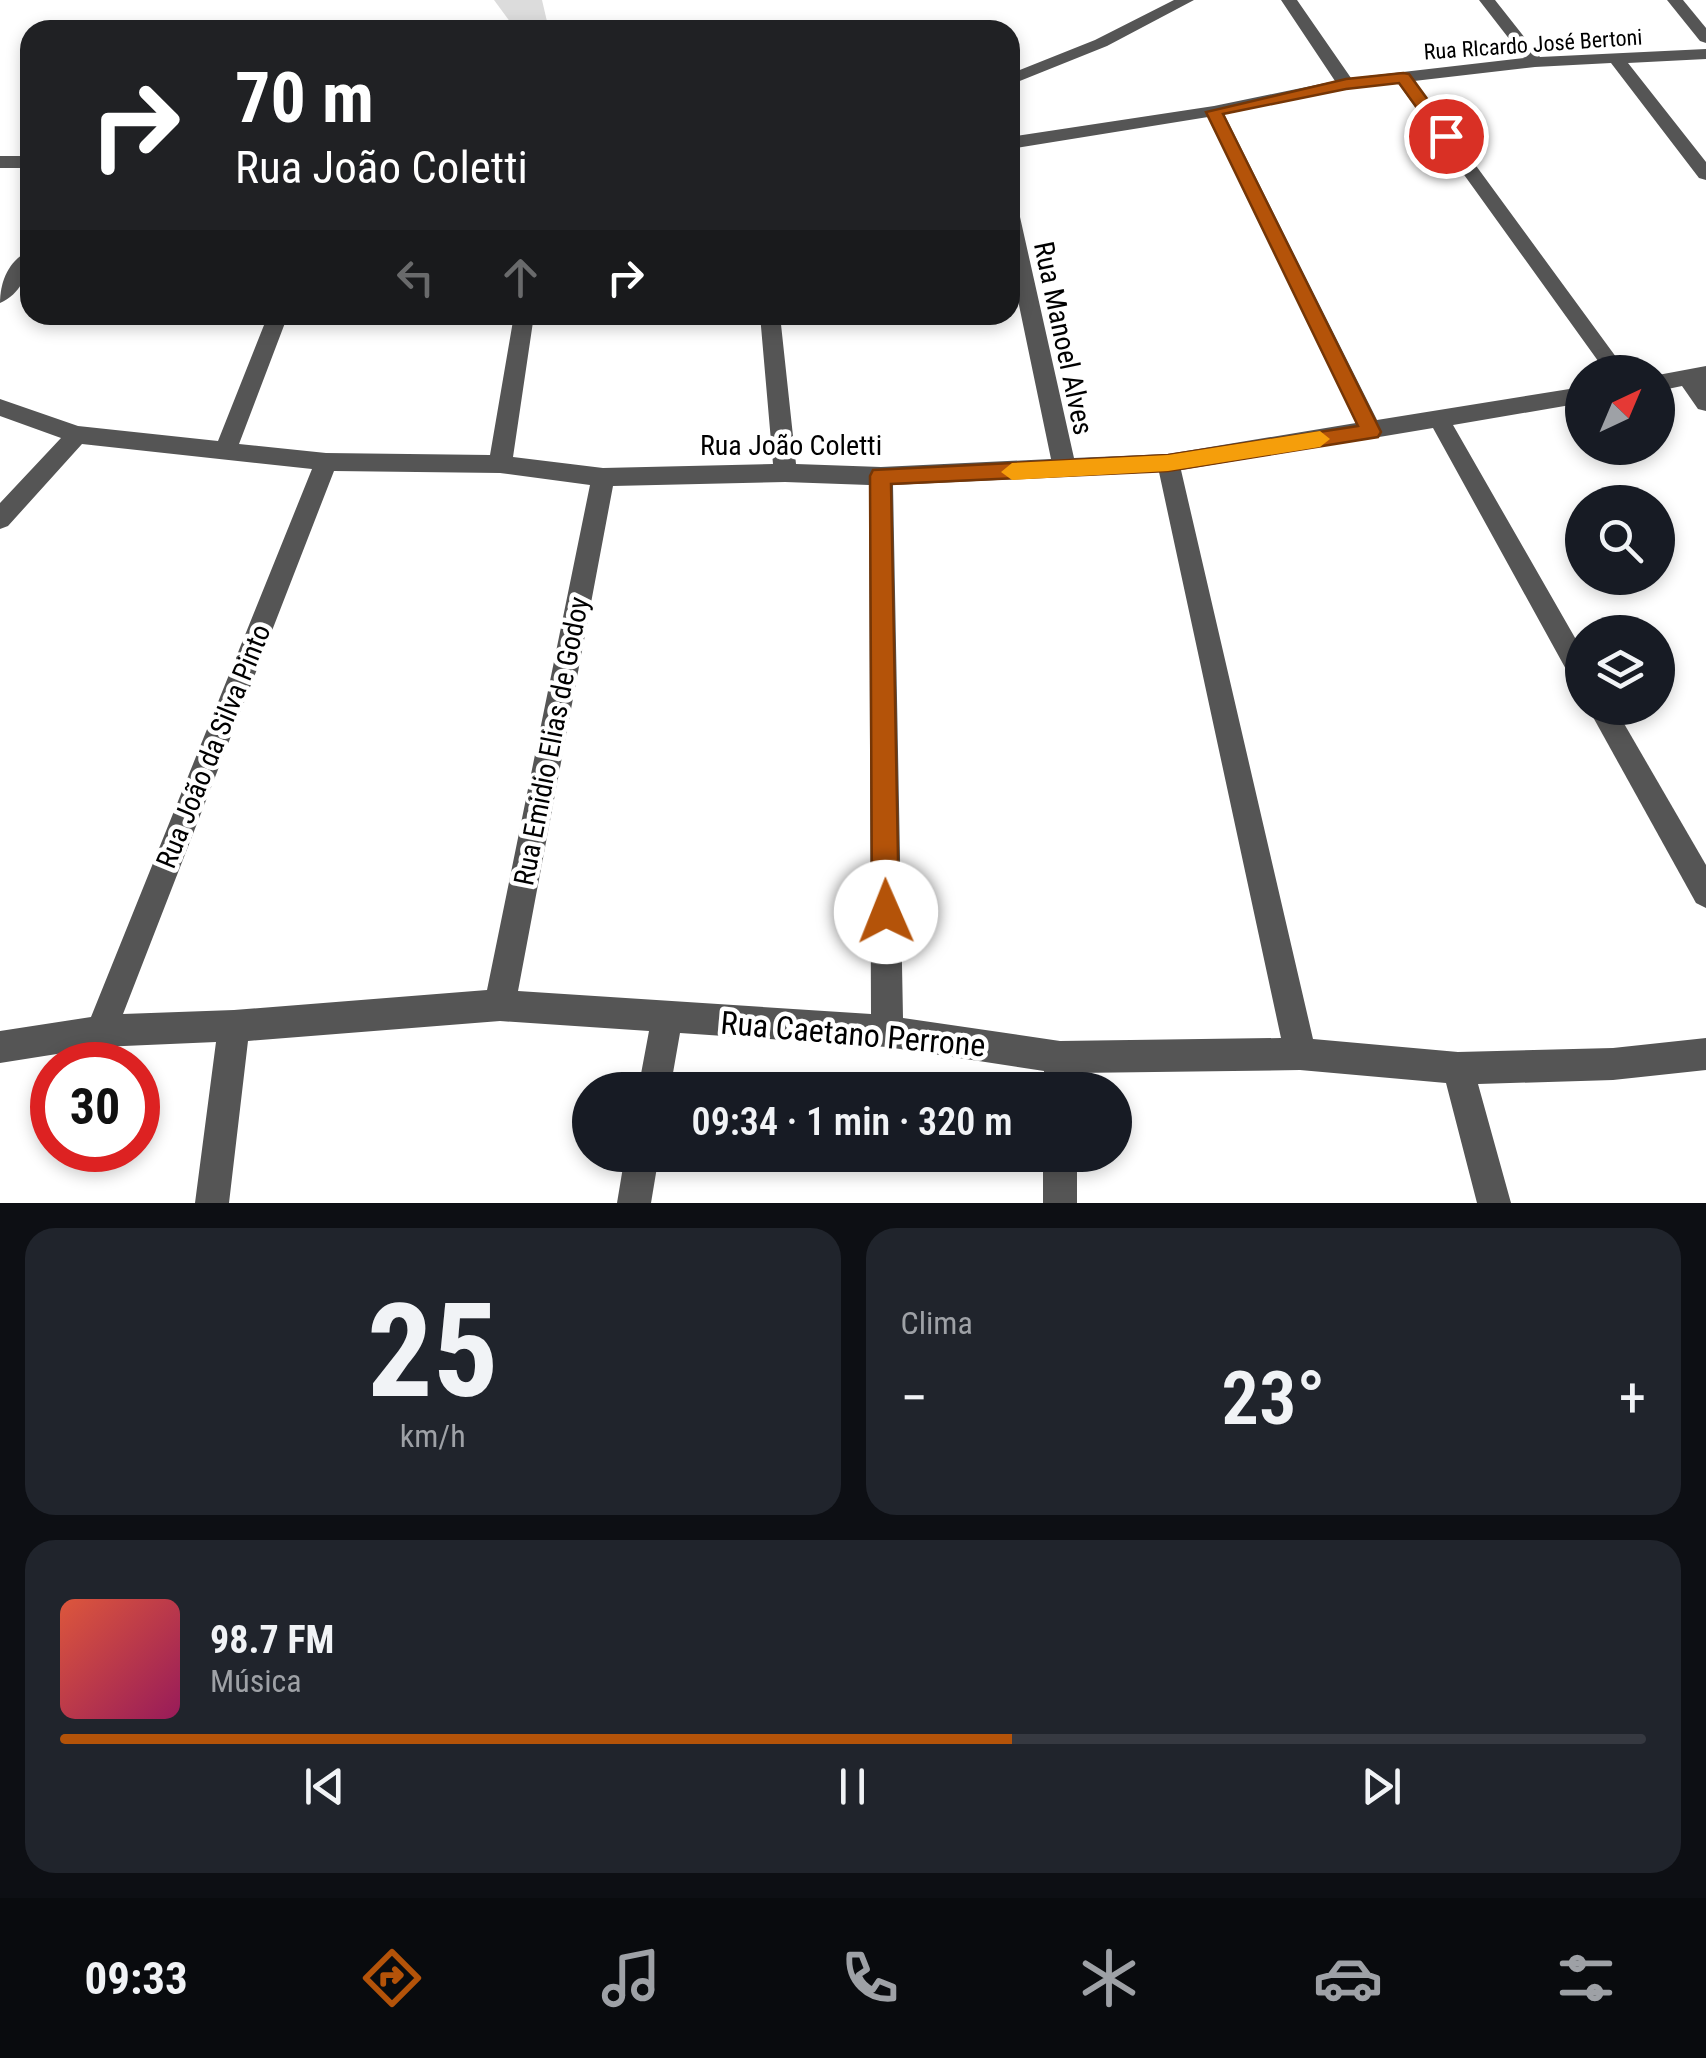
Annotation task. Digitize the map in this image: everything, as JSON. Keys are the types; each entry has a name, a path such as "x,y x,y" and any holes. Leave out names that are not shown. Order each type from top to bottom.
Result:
{"street":[{"path":"1020,76 1101,43 1186,0"},
{"path":"1289,0 1346,84"},
{"path":"1487,0 1534,62"},
{"path":"1674,0 1706,38"},
{"name":"Rua RIcardo José Bertoni","path":"1020,141 1214,112 1346,84 1534,62 1706,54"},
{"path":"1617,60 1706,174"},
{"path":"1403,78 1605,355"},
{"path":"1214,112 1371,432"},
{"name":"Rua Manoel Alves","path":"1020,263 1065,470"},
{"path":"0,296 20,270"},
{"path":"226,448 274,325"},
{"path":"500,464 522,325"},
{"path":"771,325 785,473"},
{"path":"1697,376 1706,403"},
{"name":"Rua João Coletti","path":"0,406 77,435 226,448 326,462 500,464 603,477 785,473 880,476 1168,463 1565,398"},
{"path":"1438,419 1565,644"},
{"path":"0,519 77,435"},
{"name":"Rua João da Silva Pinto","path":"101,1031 326,462"},
{"path":"1168,463 1300,1054"},
{"path":"880,476 887,1031"},
{"name":"Rua Emidio Elias de Godoy","path":"500,1005 603,477"},
{"path":"1611,725 1706,893"},
{"name":"Rua Caetano Perrone","path":"0,1048 101,1031 234,1026 500,1005 887,1031 1052,1072"},
{"path":"657,1072 667,1018"},
{"path":"212,1203 234,1026"},
{"name":"Rua Caetano Perrone","path":"1084,1072 1300,1054 1458,1068 1614,1064 1706,1054"},
{"path":"1458,1068 1494,1203"},
{"path":"634,1203 639,1172"},
{"path":"1060,1172 1060,1203"}],"shaded area":[{"path":"494,0 542,0 547,20 509,20"}],"slow traffic":[{"path":"1012,472 1168,463 1320,439"}],"route":[{"path":"886,912 880,476 1168,463 1371,432 1214,112 1346,84 1403,78 1446,136"}]}
